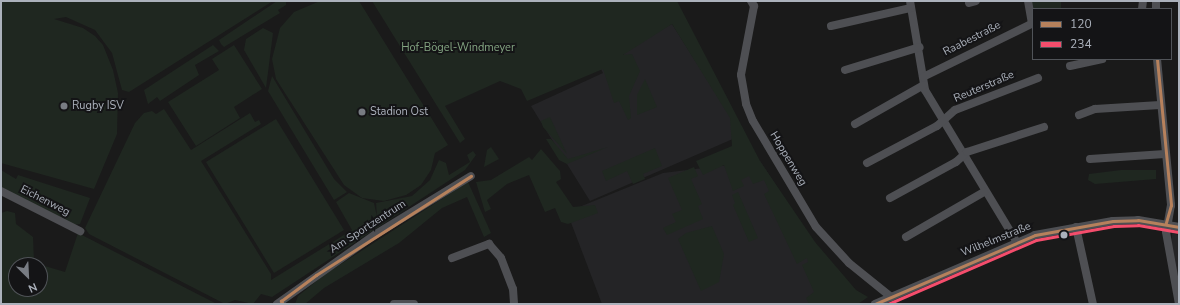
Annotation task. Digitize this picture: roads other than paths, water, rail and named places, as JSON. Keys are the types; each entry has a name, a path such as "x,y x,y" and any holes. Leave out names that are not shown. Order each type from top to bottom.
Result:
{"street":[{"name":"Hoppenweg","path":"750,1 754,6 741,75 746,104 754,121 816,226 849,263 891,297"},
{"name":"Raabestraße","path":"924,81 1032,23 1028,1"},
{"path":"831,26 911,4 920,47 924,81 940,120 1016,242"},
{"path":"845,70 920,47"},
{"path":"1070,66 1097,60"},
{"path":"1157,60 1160,105 1171,205 1166,223 1179,304"},
{"name":"Reuterstraße","path":"867,163 937,126 940,120 988,95 1038,78"},
{"path":"855,124 924,81"},
{"path":"1079,115 1095,109 1160,105"},
{"path":"890,198 962,156 1015,134 1044,127"},
{"path":"1090,159 1165,154"},
{"name":"Am Sportzentrum","path":"280,303 376,234 470,176"},
{"name":"Eichenweg","path":"1,191 80,231"},
{"path":"906,238 984,192"},
{"name":"Wilhelmstraße","path":"875,304 1016,242 1076,227 1113,221 1166,223 1179,227"},
{"path":"1076,227 1093,304"},
{"path":"452,258 489,244 501,258 513,289 514,304"},
{"path":"394,304 414,304"}],"place":[{"name":"Rugby ISV","path":"64,106"},
{"name":"Stadion Ost","path":"362,112"}],"park label":[{"name":"Hof-Bögel-Windmeyer","path":"458,48"}]}
